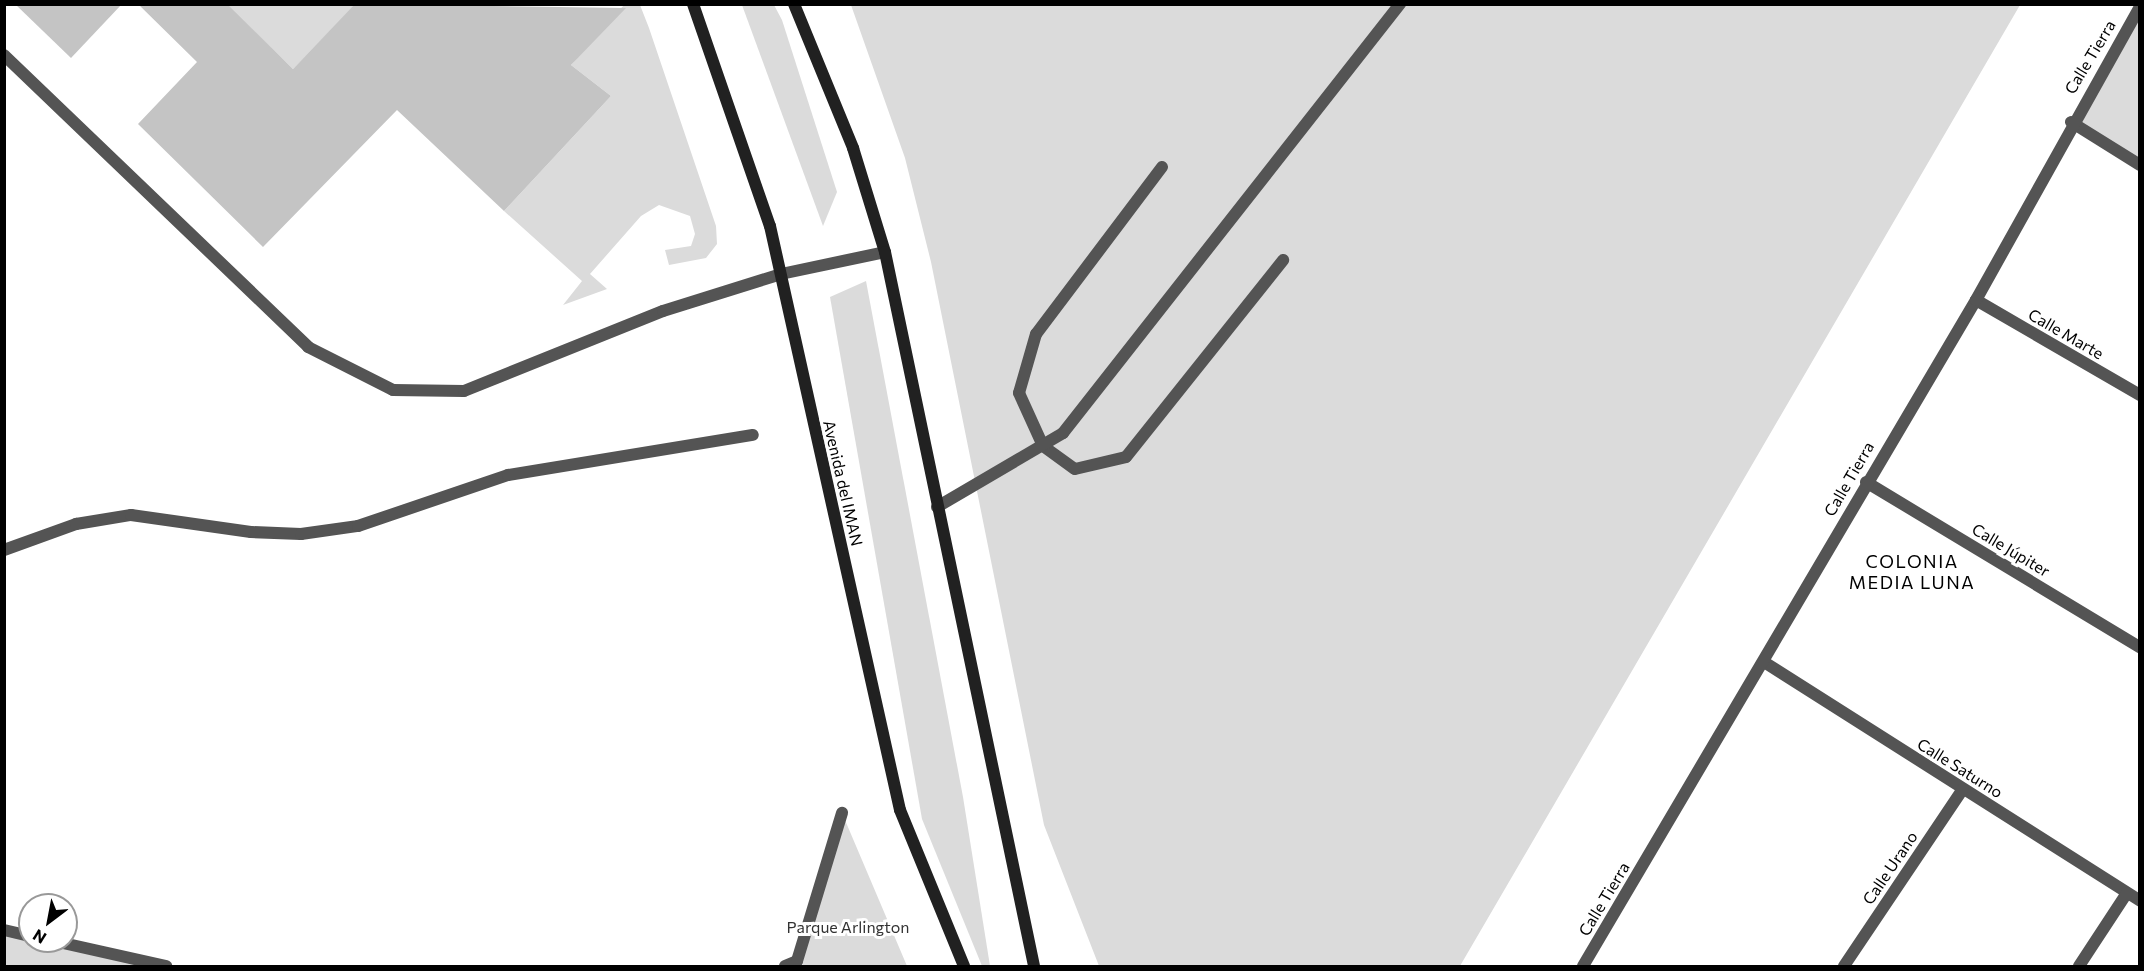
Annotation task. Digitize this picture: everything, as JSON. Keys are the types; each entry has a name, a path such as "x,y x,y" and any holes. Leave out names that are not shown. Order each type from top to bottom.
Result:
{"main road":[{"name":"Avenida del IMAN","path":"693,4 770,226 900,810 964,966"},
{"path":"794,4 853,148 885,252 1034,966"},
{"path":"1030,951 1040,966"}],"street":[{"path":"937,507 1043,446 1063,432 1400,4"},
{"name":"Calle Tierra","path":"1583,966 1764,662 1866,482 1976,300 2071,122 2139,6"},
{"path":"4,55 308,347 393,390 464,392 663,311 781,274 885,252"},
{"path":"2071,122 2139,165"},
{"path":"1162,167 1036,334 1019,393 1043,446 1076,469 1126,457 1283,260"},
{"name":"Calle Marte","path":"1976,300 2139,395"},
{"path":"4,550 76,524 131,515 251,532 302,534 358,526 508,475 753,435"},
{"name":"Calle Júpiter","path":"1866,482 2139,646"},
{"name":"Calle Saturno","path":"1764,662 2139,901"},
{"name":"Calle Urano","path":"1844,966 1963,789"},
{"path":"785,966 797,960 842,813"},
{"path":"2079,966 2127,893"},
{"path":"78,946 166,966"}],"green space":[{"path":"227,5 355,5 293,69"},
{"path":"624,5 640,5 649,28 716,226 717,244 706,258 669,265 665,250 691,246 695,234 690,216 659,205 641,216 590,274 607,289 563,305 582,281 504,211 611,96 571,65"},
{"path":"742,5 774,5 782,20 837,192 823,226"},
{"path":"851,5 2020,5 1460,966 1099,966 1044,825 931,262 905,158"},
{"path":"2139,6 2139,165 2071,122"},
{"path":"866,281 963,797 990,966 982,966 922,819 830,297"},
{"name":"Parque Arlington","path":"842,813 907,966 785,966 797,960"},
{"path":"4,931 18,936 18,953 78,953 78,950 166,966 5,966"}],"building":[{"path":"15,4 122,4 71,58"},
{"path":"138,4 227,4 293,69 355,4 626,8 571,65 611,96 504,211 397,110 263,247 138,124 197,62"}],"district":[{"name":"COLONIA MEDIA LUNA","path":"1912,572"}]}
